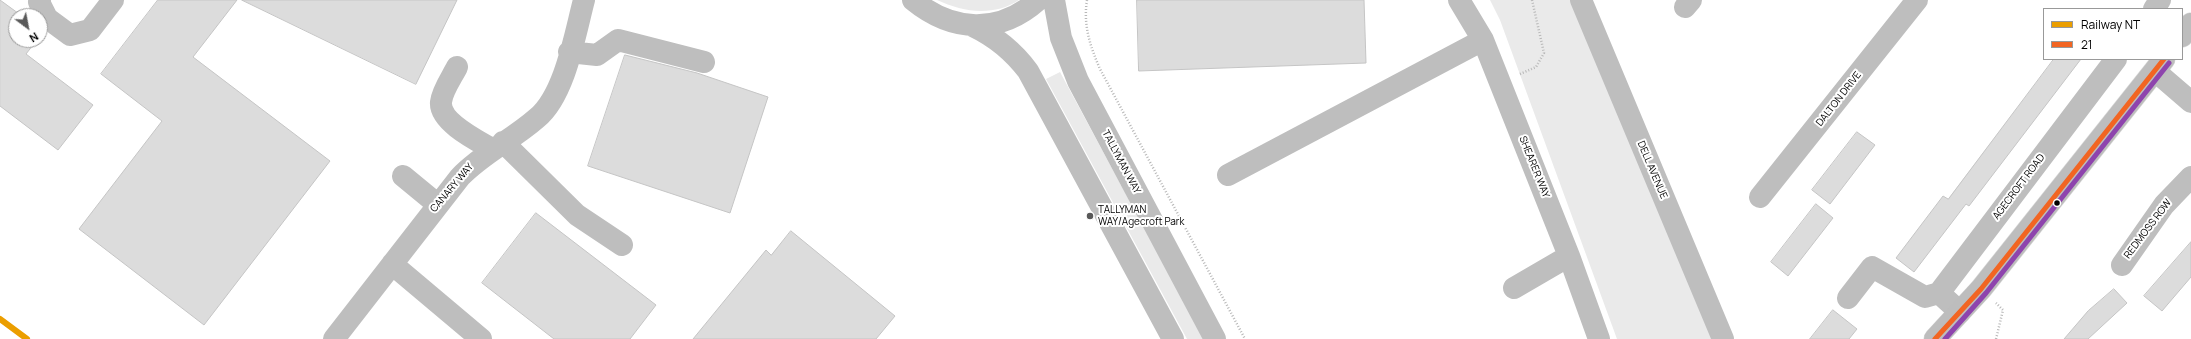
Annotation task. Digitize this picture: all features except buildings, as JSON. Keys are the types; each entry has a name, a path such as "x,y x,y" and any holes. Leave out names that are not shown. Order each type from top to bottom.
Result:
{"main road":[{"path":"2183,35 2191,24"},
{"path":"1935,339 1981,289 2159,65"}],"street":[{"path":"40,0 39,2 47,18 70,36 90,30 113,0"},
{"name":"CANARY WAY","path":"334,339 437,204 474,162 538,118 559,90 584,0"},
{"path":"913,0 927,12 949,22 973,26 997,23 1018,15 1038,0"},
{"name":"TALLYMAN WAY","path":"1054,0 1061,38 1078,81 1215,339"},
{"name":"SHEARER WAY","path":"1460,0 1483,40 1569,256 1599,339"},
{"name":"DELL AVENUE","path":"1581,0 1723,339"},
{"name":"DALTON DRIVE","path":"1760,197 1917,0"},
{"path":"973,26 999,40 1028,71 1173,339"},
{"path":"569,52 597,55 618,40 704,62"},
{"path":"1228,175 1483,40"},
{"name":"AGECROFT ROAD","path":"1939,293 2115,60"},
{"path":"2159,65 2191,102"},
{"path":"458,68 441,102 443,110 454,126 497,146 577,215 622,245"},
{"path":"403,176 437,204"},
{"name":"REDMOSS ROW","path":"2122,265 2164,205 2191,177"},
{"path":"1514,288 1569,256"},
{"path":"392,264 481,339"},
{"path":"1848,298 1872,267 1925,297 1939,293 1960,312"}],"path":[{"path":"1087,0 1086,24 1092,49 1100,69 1245,339"},
{"path":"1518,76 1536,67 1544,53 1532,0"},
{"path":"1981,289 2003,310 1996,339"}],"shaded area":[{"path":"937,0 1019,0 999,9 978,11 968,10"},
{"path":"1490,0 1574,0 1716,339 1617,339 1500,20"},
{"path":"1060,72 1204,339 1187,339 1046,79"}],"rail line":[{"name":"NT","path":"0,319 27,339"}],"transit line":[{"name":"21","path":"1935,339 1981,289 2163,60"},
{"path":"1945,339 1986,293 2169,63"}],"place":[{"name":"TALLYMAN WAY/Agecroft Park","path":"1090,216"}]}
